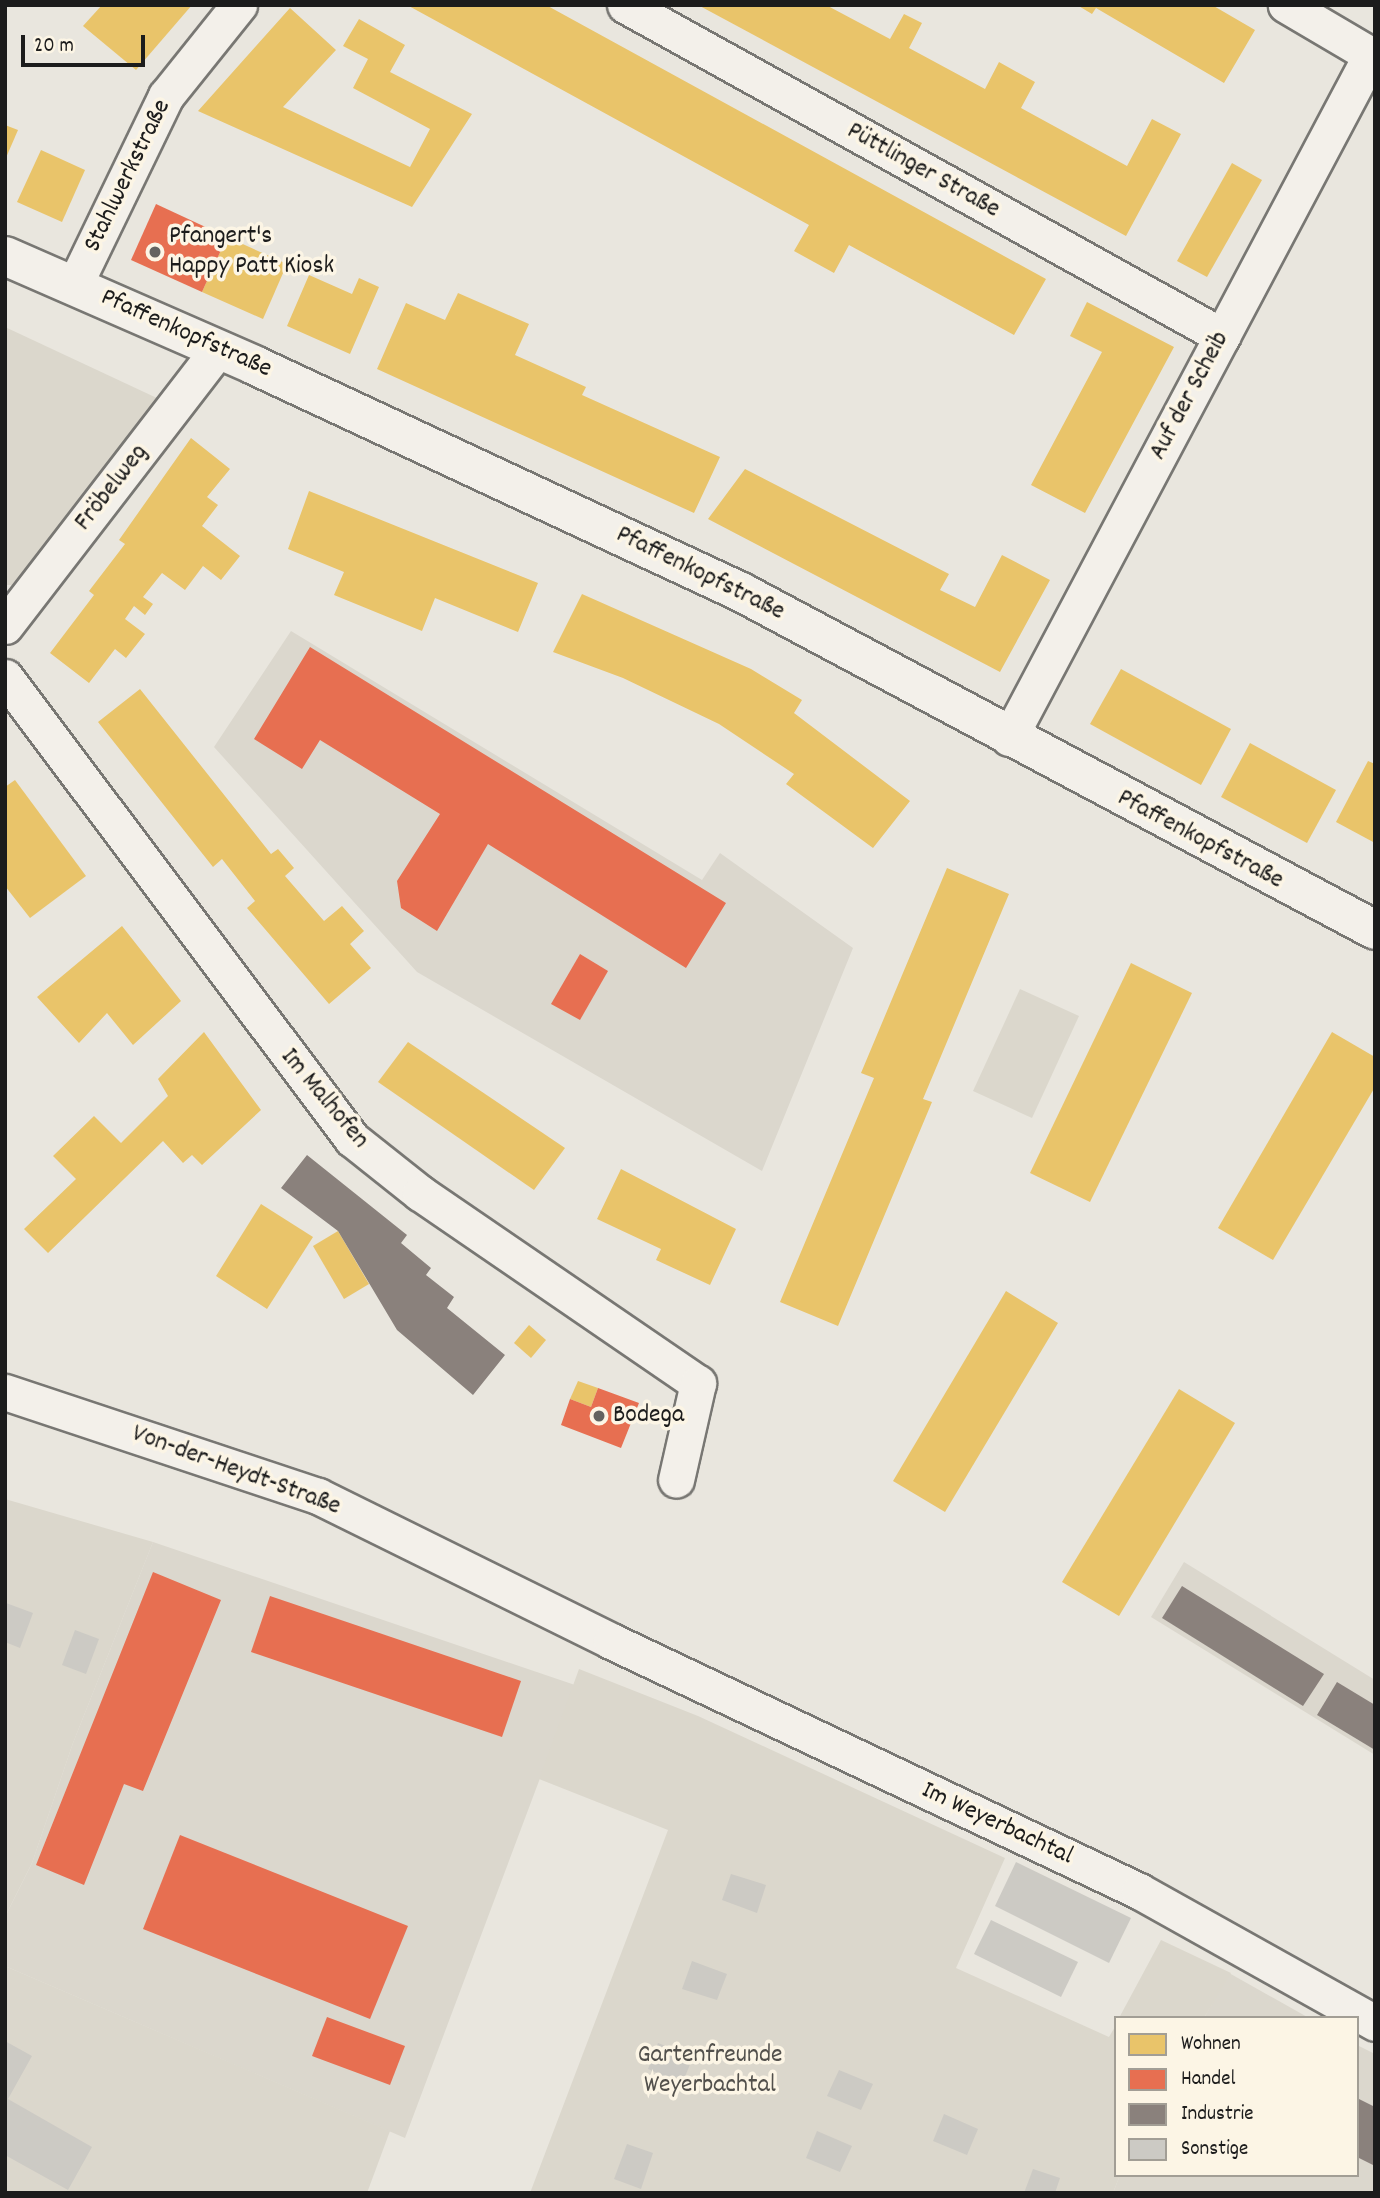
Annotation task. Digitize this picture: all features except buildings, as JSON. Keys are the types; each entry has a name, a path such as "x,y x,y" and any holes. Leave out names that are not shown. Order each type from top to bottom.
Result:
{"street":[{"name":"Stahlwerkstraße","path":"75,285 166,96 239,5"},
{"name":"Püttlinger Straße","path":"625,5 1222,336"},
{"name":"Auf der Scheib","path":"1009,738 1371,55 1286,5"},
{"name":"Pfaffenkopfstraße","path":"5,256 218,349 741,592 1009,738 1375,930"},
{"name":"Fröbelweg","path":"5,626 218,349"},
{"name":"Im Malhofen","path":"5,677 352,1139 420,1194 698,1383 676,1480"},
{"name":"Von-der-Heydt-Straße","path":"5,1392 318,1496 611,1641"},
{"name":"Im Weyerbachtal","path":"611,1641 1139,1891 1375,2023"}],"shaded area":[{"path":"291,631 702,880 720,853 853,948 762,1171 417,972 214,747"},
{"path":"153,1542 575,1685 405,2138 5,1966 5,1917 32,1863 73,1743"},
{"path":"1184,1562 1375,1680 1375,1755 1151,1617"},
{"path":"1229,1973 1305,2016 1205,2016"},
{"path":"1359,2046 1375,2054 1375,2193 1113,2193 1119,2177 1359,2177"}],"green space":[{"path":"5,327 159,399 15,585 5,585"},
{"path":"1020,989 1079,1016 1032,1118 973,1091"},
{"path":"5,1499 153,1542 73,1743 32,1863 5,1917"},
{"name":"Gartenfreunde Weyerbachtal","path":"579,1669 698,1716 1005,1858 956,1968 1109,2037 1114,2028 1114,2177 1119,2177 1113,2193 530,2193 668,1830 539,1779"},
{"path":"1161,1940 1231,1973 1205,2016 1120,2016"},
{"path":"5,1966 390,2131 367,2193 5,2193"}],"place":[{"name":"Pfangert's Happy Patt Kiosk","path":"155,252"},
{"name":"Bodega","path":"599,1416"}]}
